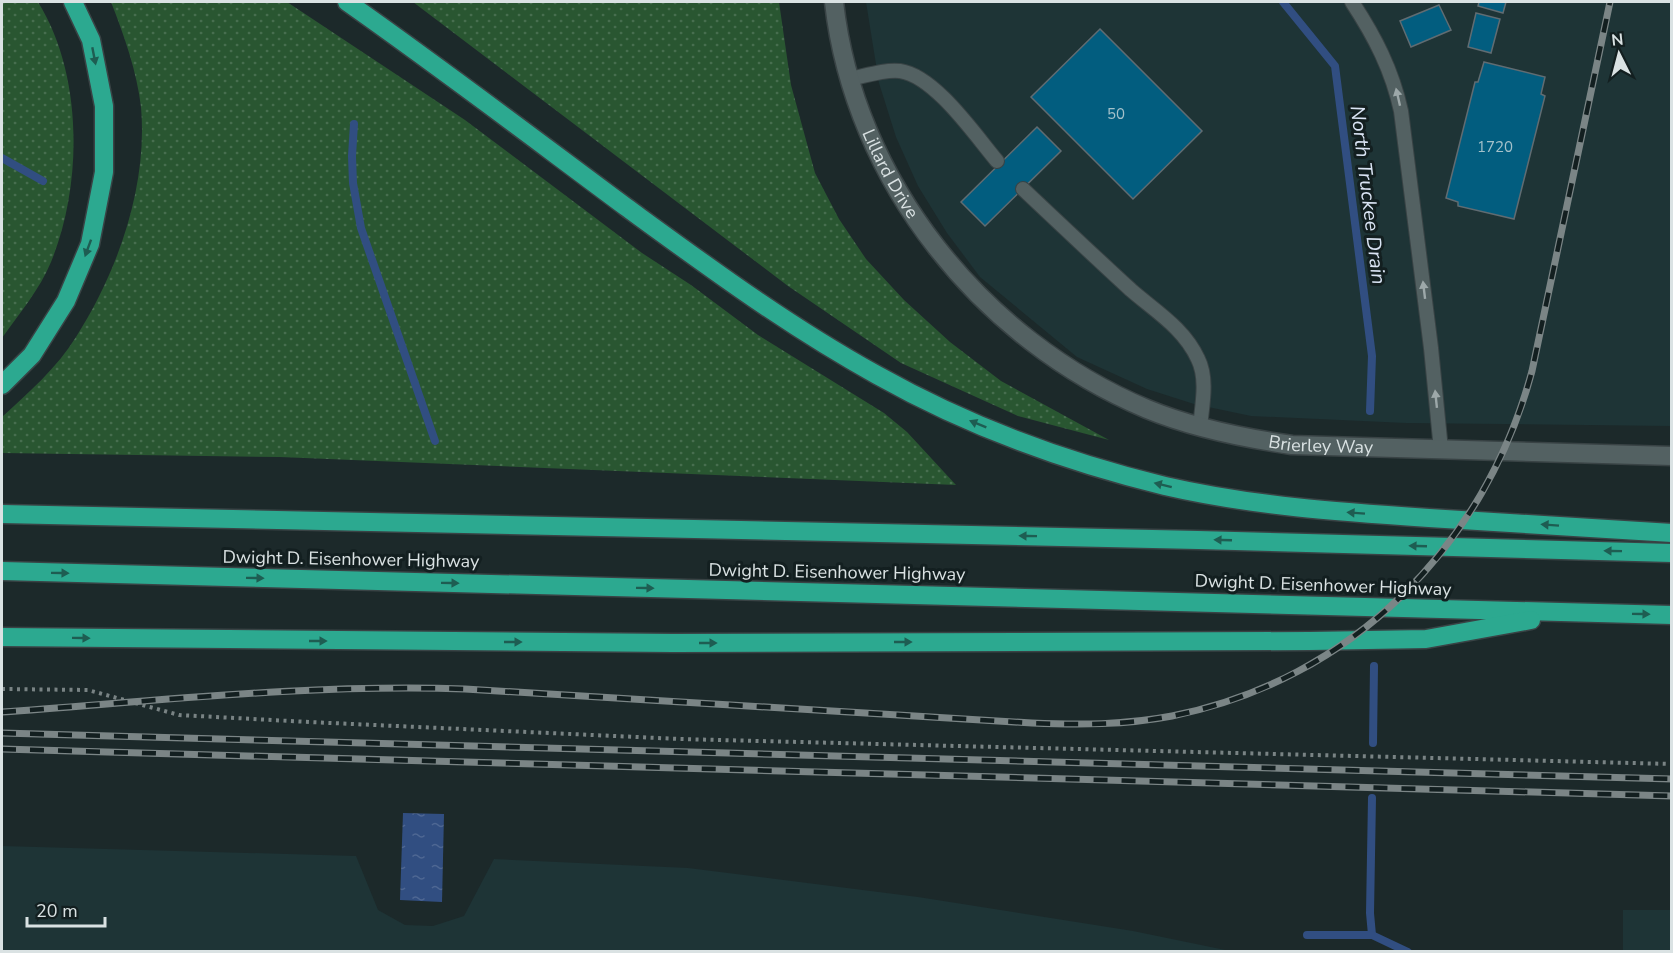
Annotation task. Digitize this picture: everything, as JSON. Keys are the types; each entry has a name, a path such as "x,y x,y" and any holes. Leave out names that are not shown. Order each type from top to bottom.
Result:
{"highway":[{"path":"2,385 32,355 66,301 90,244 104,172 104,106 91,40 73,2"},
{"path":"347,2 711,270 795,326 878,376 976,423 1101,469 1167,486 1246,501 1333,511 1671,533"},
{"name":"Dwight D. Eisenhower Highway","path":"2,514 1198,540 1671,553"},
{"name":"Dwight D. Eisenhower Highway","path":"2,572 1671,615"},
{"path":"2,637 662,643 1310,641 1426,639 1569,613"}],"street":[{"name":"Lillard Drive","path":"834,2 836,23 850,79 871,138 900,194 935,246 979,297 1001,317"},
{"name":"Brierley Way","path":"1001,317 1041,350 1088,380 1147,409 1200,427 1248,439 1293,445 1671,456"}],"lane":[{"path":"1352,2 1373,35 1396,86 1430,336 1442,450"},
{"path":"850,79 898,71 926,82 943,97 997,161"},
{"path":"1023,189 1133,292 1169,320 1190,344 1200,361 1204,382 1200,427"}],"path":[{"path":"2,689 88,690 179,715 609,736 1671,764"}],"shaded area":[{"path":"866,2 1671,2 1671,426 1406,423 1251,416 1194,404 1147,389 1077,357 980,277 947,233 918,186 896,137 879,83"},
{"path":"2,846 356,856 378,910 405,925 433,926 464,916 494,859 688,868 918,897 1133,931 1230,951 2,951"},
{"path":"1623,910 1671,910 1671,951 1623,951"}],"green space":[{"path":"2,2 38,2 53,31 64,62 70,95 73,164 69,199 51,262 35,292 2,338"},
{"path":"111,2 287,2 465,120 642,253 691,285 758,335 884,413 907,432 956,485 280,457 2,453 2,417 51,370 76,337 105,284 117,256 135,197 142,137 141,107 129,54"},
{"path":"413,2 779,2 791,85 815,173 839,219 866,259 904,300 950,342 1001,381 1109,440 1018,416 901,363 788,286"}],"water":[{"path":"403,813 444,814 442,902 400,900"}],"building":[{"path":"1479,2 1506,2 1503,13 1478,6"},
{"path":"1439,5 1451,30 1411,47 1400,21"},
{"path":"1476,13 1500,19 1491,53 1468,47"},
{"path":"1100,29 1202,131 1133,199 1031,97"},
{"path":"1484,62 1545,77 1541,94 1545,96 1514,219 1458,206 1458,202 1446,198 1475,82 1478,82"},
{"path":"1037,127 1061,151 985,226 961,202"}],"waterway":[{"name":"North Truckee Drain","path":"1283,2 1335,66 1372,356 1370,411"},
{"path":"354,124 353,183 361,228 435,441"},
{"path":"2,158 43,181"},
{"name":"North Truckee Drain","path":"1373,743 1374,666"},
{"name":"North Truckee Drain","path":"1372,798 1370,913 1372,935"},
{"path":"1307,935 1372,935 1408,952"}],"railway":[{"path":"2,712 291,691 407,688 465,689 1032,723 1102,724 1172,716 1237,698 1298,672 1353,637 1402,596 1445,548 1481,494 1510,435 1532,371 1610,2"},
{"path":"2,733 1672,779"},
{"path":"2,749 1672,796"}]}
